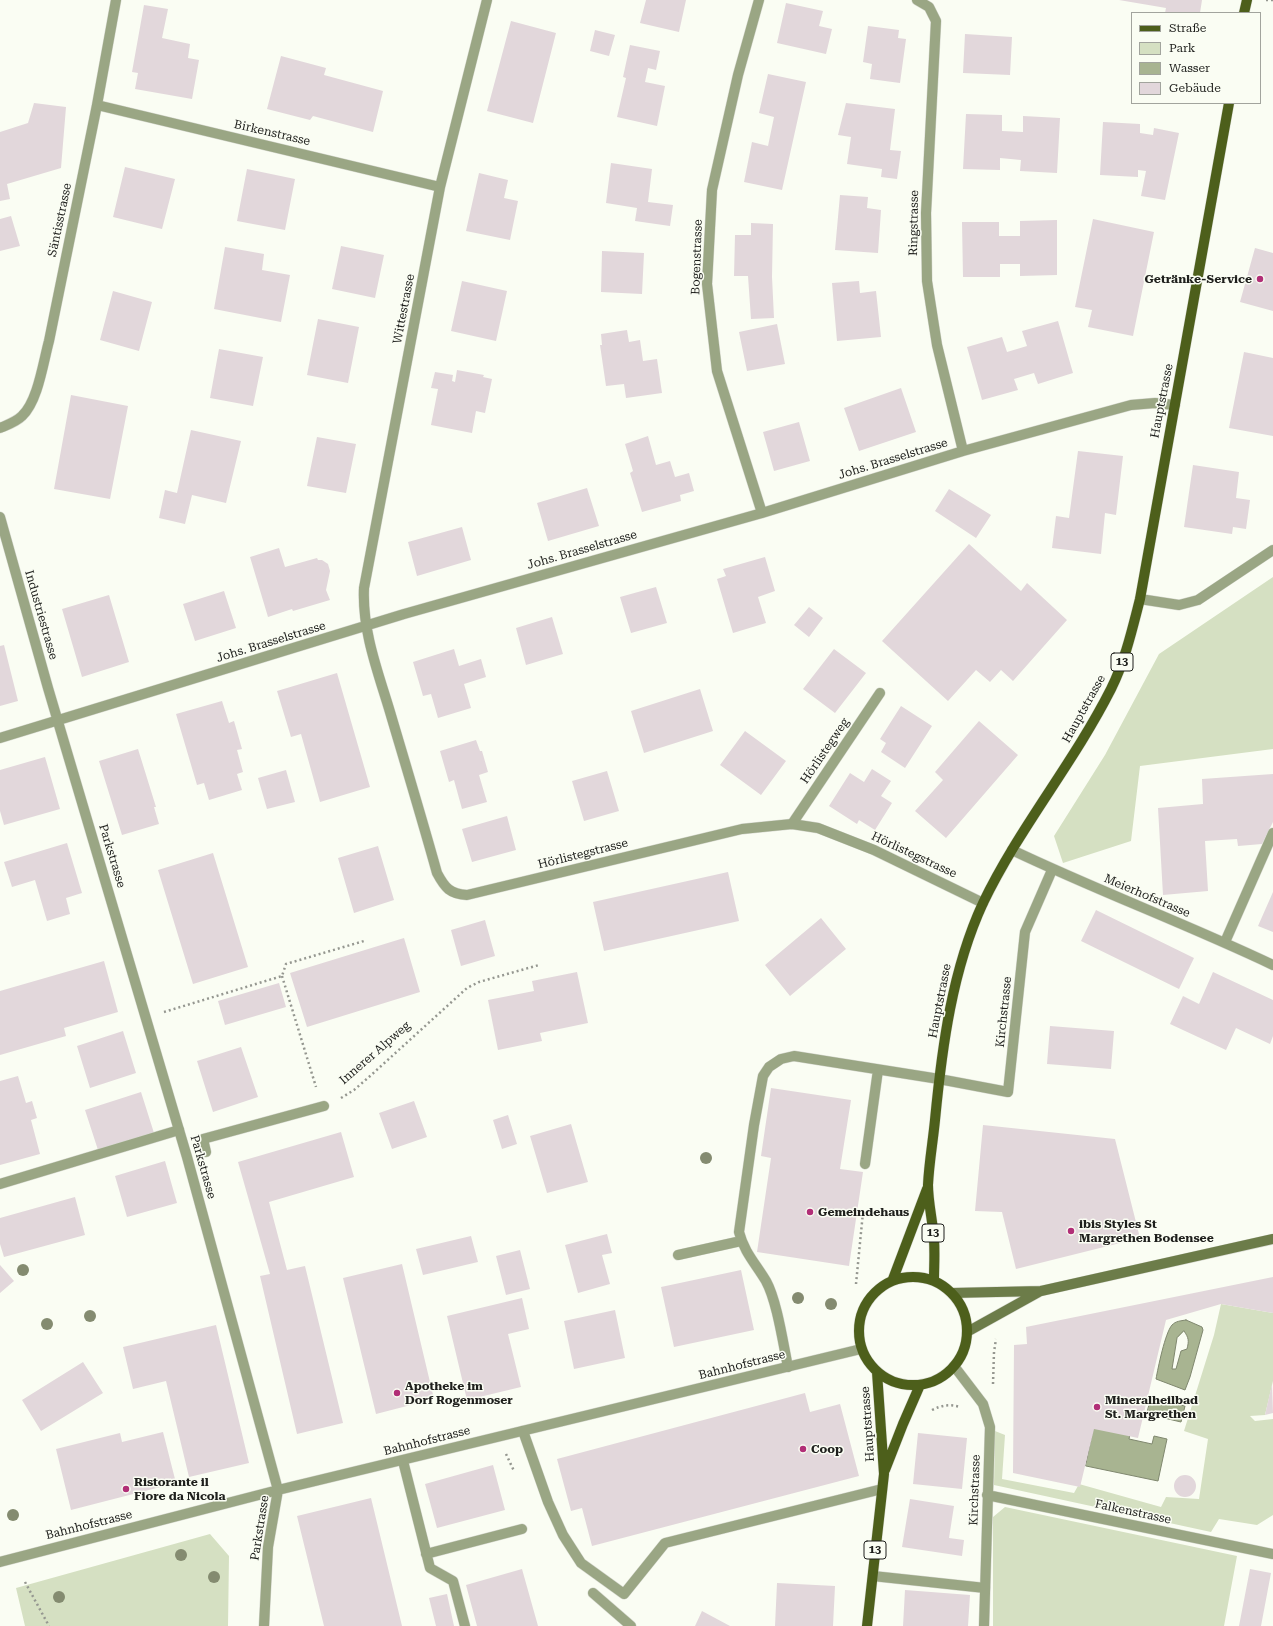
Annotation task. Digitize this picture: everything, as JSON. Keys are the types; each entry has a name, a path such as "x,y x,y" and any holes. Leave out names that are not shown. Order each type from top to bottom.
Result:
{"main road":[{"path":"1244,12 1247,0"},
{"name":"Hauptstrasse","path":"934,1280 934,1240 928,1187 939,1079 952,1000 963,957 983,903 1012,850 1092,725 1112,688 1128,649 1140,599 1229,104"},
{"name":"Hauptstrasse","path":"892,1279 928,1187"},
{"name":"Hauptstrasse","path":"906,1276 920,1276 934,1280 952,1293 960,1304 966,1318 967,1332 964,1350 954,1366 945,1375 933,1381 920,1385 897,1383 877,1372 868,1362 861,1349 858,1333 860,1316 867,1300 878,1288 892,1279 906,1276"},
{"name":"Hauptstrasse","path":"867,1626 884,1474 877,1372"},
{"name":"Hauptstrasse","path":"884,1474 920,1385"}],"street":[{"name":"Säntisstrasse","path":"0,428 21,417 28,410 34,396 49,341 97,105 116,0"},
{"name":"Wittestrasse","path":"365,626 364,588 440,186 488,0"},
{"name":"Bogenstrasse","path":"759,0 738,75 712,190 707,284 717,370 762,513"},
{"name":"Ringstrasse","path":"917,0 929,7 936,21 926,213 927,281 937,345 963,451"},
{"name":"Birkenstrasse","path":"97,105 440,186"},
{"name":"Johs. Brasselstrasse","path":"0,738 365,626 762,513 963,451 1131,405 1155,403 1175,405"},
{"name":"Industriestrasse","path":"0,517 58,720"},
{"path":"1140,599 1179,605 1198,600 1273,550"},
{"name":"Hörlistegstrasse","path":"365,626 438,873 442,883 450,892 467,895 742,829 792,824 818,828 874,850 983,903"},
{"name":"Hörlistegweg","path":"792,824 880,693"},
{"name":"Parkstrasse","path":"58,720 179,1130 278,1490 268,1547 264,1626"},
{"path":"1225,942 1273,833"},
{"name":"Meierhofstrasse","path":"1012,850 1052,870 1225,942 1273,965"},
{"name":"Kirchstrasse","path":"939,1079 1008,1092 1025,932 1052,870"},
{"path":"788,1367 772,1296 766,1281 741,1241 739,1232 754,1125 763,1076 769,1067 781,1060 794,1056 939,1079"},
{"path":"865,1164 878,1070"},
{"path":"206,1152 203,1139 323,1107"},
{"path":"0,1184 179,1130"},
{"path":"952,1293 1041,1291 1273,1239"},
{"path":"678,1255 741,1241"},
{"path":"967,1332 1041,1291"},
{"name":"Bahnhofstrasse","path":"0,1562 278,1490 861,1349"},
{"name":"Kirchstrasse","path":"954,1366 983,1404 990,1427 984,1626"},
{"path":"523,1431 548,1502 563,1535 582,1563 624,1594 665,1543 882,1489"},
{"path":"403,1461 430,1568 453,1581 465,1626"},
{"name":"Falkenstrasse","path":"987,1495 1273,1554"},
{"path":"426,1554 522,1529"},
{"path":"873,1576 985,1588"},
{"path":"593,1593 631,1626"}],"path":[{"path":"1266,0 1273,0"},
{"path":"323,1107 282,976 286,964 364,941"},
{"name":"Innerer Alpweg","path":"323,1107 354,1090 467,988 479,982 539,965"},
{"path":"146,1017 282,976"},
{"path":"856,1284 864,1212 899,1217"},
{"path":"25,1582 49,1626"}],"green space":[{"path":"1273,577 1273,749 1140,766 1131,841 1063,863 1054,836 1105,755 1159,654"},
{"path":"1221,1304 1273,1313 1273,1381 1265,1415 1250,1416 1255,1421 1273,1419 1273,1515 1257,1525 1219,1519 1211,1532 994,1485 995,1431 1005,1435 1002,1479 1074,1493 1079,1484 1161,1507 1166,1497 1199,1499 1208,1439 1184,1431 1214,1335"},
{"path":"1005,1507 1237,1556 1224,1626 993,1626 993,1517"},
{"path":"210,1534 229,1556 228,1626 25,1626 16,1588"}],"water":[{"path":"1186,1320 1202,1327 1203,1330 1185,1390 1156,1379 1162,1351 1169,1329 1178,1321","holes":["1184,1331 1188,1338 1187,1349 1181,1351 1176,1369 1172,1369 1177,1338"]},
{"path":"1151,1398 1185,1406 1181,1422 1147,1414"},
{"path":"1094,1427 1130,1434 1129,1439 1152,1444 1154,1436 1167,1439 1158,1481 1086,1466"}],"building":[{"path":"646,0 686,0 679,32 640,23"},
{"path":"1119,0 1202,0 1200,12 1165,12 1166,8"},
{"path":"786,3 823,11 819,26 832,29 826,54 777,43"},
{"path":"144,5 168,9 162,38 190,44 188,58 199,60 192,99 135,89 138,73 132,72"},
{"path":"511,21 556,33 533,123 487,111"},
{"path":"868,26 899,30 898,38 906,39 900,83 870,79 872,64 863,62"},
{"path":"595,30 615,35 609,56 590,51"},
{"path":"965,34 1012,37 1010,75 963,73"},
{"path":"630,45 660,51 656,70 648,68 645,82 665,86 657,126 617,117 626,78 623,77"},
{"path":"281,56 326,68 324,75 383,91 373,132 313,116 310,120 267,109"},
{"path":"768,74 806,82 782,190 744,182 752,142 768,146 774,117 759,113"},
{"path":"34,103 66,107 61,168 7,184 10,199 0,201 0,132 28,123"},
{"path":"846,103 895,109 890,150 901,151 897,179 881,177 882,169 847,164 851,137 838,135"},
{"path":"966,114 1002,115 1002,131 1023,132 1023,116 1060,118 1057,173 1020,171 1021,160 1000,158 1000,170 963,169"},
{"path":"1103,122 1140,124 1140,133 1153,135 1154,128 1179,133 1165,200 1141,196 1146,171 1138,170 1138,177 1100,175"},
{"path":"611,163 652,169 648,202 673,205 670,226 635,221 637,208 606,203"},
{"path":"125,167 175,179 162,229 113,217"},
{"path":"247,169 295,179 285,230 237,221"},
{"path":"479,173 508,180 504,198 518,201 510,240 466,231"},
{"path":"840,195 868,197 867,208 881,210 878,253 835,250"},
{"path":"11,216 20,246 0,251 0,219"},
{"path":"1093,219 1154,232 1133,336 1088,327 1092,310 1075,307"},
{"path":"1057,220 1057,275 1020,276 1020,264 1000,264 1000,277 963,277 962,222 999,222 999,236 1020,236 1020,221"},
{"path":"751,223 773,224 772,277 774,318 751,319 748,276 734,276 735,235 751,235"},
{"path":"341,246 384,255 375,298 332,289"},
{"path":"225,247 264,254 262,270 290,275 281,322 214,309"},
{"name":"Getränke-Service","path":"1255,248 1273,253 1273,311 1240,302"},
{"path":"602,251 644,253 642,294 601,292"},
{"path":"462,281 507,291 496,341 451,331"},
{"path":"859,281 860,293 876,291 881,337 837,341 832,283"},
{"path":"113,291 152,302 139,351 100,340"},
{"path":"318,319 359,327 348,383 307,375"},
{"path":"1058,321 1073,373 1038,384 1034,373 1014,379 1018,390 982,400 967,347 1002,337 1007,352 1027,346 1022,331"},
{"path":"777,324 785,364 747,371 739,332"},
{"path":"627,330 629,342 640,340 643,361 657,359 662,393 626,398 624,384 606,386 600,345 602,345 601,334"},
{"path":"219,349 263,357 253,406 210,398"},
{"path":"1244,352 1273,358 1273,436 1229,428"},
{"path":"457,370 484,375 483,377 492,379 485,413 476,411 472,433 431,425 438,389 431,388 435,372 453,375 452,381 455,382"},
{"path":"901,388 916,432 859,451 844,408"},
{"path":"71,395 128,406 110,499 54,489"},
{"path":"799,422 810,461 774,471 763,432"},
{"path":"191,430 241,441 226,503 192,495 185,524 159,518 165,490 177,493"},
{"path":"648,436 656,465 670,461 675,477 689,473 694,491 680,495 681,501 642,512 630,473 633,471 625,444"},
{"path":"317,437 356,444 346,493 307,486"},
{"path":"1078,451 1123,456 1116,515 1105,513 1101,554 1052,548 1056,516 1069,518"},
{"path":"1193,465 1239,472 1236,498 1250,500 1246,529 1233,527 1232,534 1184,527"},
{"path":"587,488 599,526 548,541 537,503"},
{"path":"949,489 991,515 976,538 935,511"},
{"path":"462,527 471,560 417,576 408,542"},
{"path":"969,544 1021,591 1027,583 1067,620 1013,681 1001,670 990,682 976,670 948,701 882,641"},
{"path":"279,548 285,567 317,558 318,560 322,560 328,564 330,571 326,590 330,600 293,611 292,609 268,617 250,557"},
{"path":"765,557 775,591 758,597 766,623 733,633 717,579 726,576 723,569"},
{"path":"656,587 667,623 631,633 620,597"},
{"path":"224,591 236,628 195,641 183,604"},
{"path":"109,595 129,662 82,677 62,609"},
{"path":"809,607 823,618 809,637 794,625"},
{"path":"552,617 563,654 526,665 516,628"},
{"path":"4,645 18,701 0,706 0,646"},
{"path":"454,649 459,666 481,659 486,677 464,684 471,708 438,718 431,694 423,696 413,662"},
{"path":"834,649 866,673 835,713 803,689"},
{"path":"337,673 370,787 320,802 301,734 291,737 277,691"},
{"path":"700,689 713,731 644,753 631,711"},
{"path":"222,701 229,723 234,721 242,749 237,750 243,772 237,774 242,790 209,800 204,783 197,785 176,714"},
{"path":"901,706 932,726 905,768 881,752 886,743 880,739"},
{"path":"979,721 1018,755 946,838 915,811 943,780 935,772"},
{"path":"745,731 786,761 761,795 720,765"},
{"path":"476,740 480,751 482,751 488,772 479,775 487,802 462,809 454,780 449,782 440,751"},
{"path":"138,749 156,807 154,807 159,824 122,835 99,761"},
{"path":"45,757 60,809 4,825 0,811 0,770"},
{"path":"872,769 891,781 881,796 892,803 875,830 859,820 857,824 829,806 850,773 864,782"},
{"path":"286,770 295,802 267,809 258,778"},
{"path":"607,771 619,811 584,821 572,781"},
{"path":"1273,774 1273,822 1262,844 1238,846 1237,839 1205,841 1208,891 1163,895 1158,808 1203,804 1202,779"},
{"path":"507,816 516,850 472,862 462,829"},
{"path":"67,843 82,893 66,898 70,914 47,921 35,880 12,887 4,862"},
{"path":"378,846 394,900 354,913 338,858"},
{"path":"213,853 248,967 193,984 158,870"},
{"path":"728,872 739,921 604,951 593,902"},
{"path":"1273,892 1273,932 1258,926"},
{"path":"1096,910 1194,958 1179,989 1081,941"},
{"path":"821,918 846,949 790,996 765,965"},
{"path":"485,920 495,956 461,966 451,930"},
{"path":"404,938 420,992 307,1027 290,973"},
{"path":"104,961 118,1012 64,1028 66,1036 0,1055 0,991"},
{"path":"577,972 588,1023 540,1033 542,1041 498,1050 488,1000 534,991 532,981"},
{"path":"1213,972 1273,1000 1273,1036 1270,1044 1236,1028 1226,1050 1170,1024 1183,996 1199,1004"},
{"path":"279,983 286,1007 225,1025 218,1001"},
{"path":"1050,1026 1114,1031 1111,1069 1047,1064"},
{"path":"123,1031 136,1073 90,1088 77,1046"},
{"path":"241,1047 258,1097 213,1112 197,1061"},
{"path":"18,1076 26,1103 32,1101 37,1118 31,1120 40,1154 0,1165 0,1081"},
{"name":"Gemeindehaus","path":"771,1088 851,1100 840,1169 863,1172 849,1266 757,1252 771,1158 761,1156"},
{"path":"141,1092 154,1133 98,1150 85,1110"},
{"path":"414,1101 427,1137 392,1149 379,1113"},
{"path":"508,1115 517,1144 502,1149 493,1120"},
{"path":"571,1124 588,1182 547,1193 530,1136"},
{"path":"983,1125 1115,1139 1140,1238 1016,1269 1002,1212 975,1211"},
{"path":"341,1132 354,1177 269,1202 287,1270 305,1266 343,1423 297,1434 260,1276 270,1274 238,1162"},
{"path":"165,1161 177,1203 127,1217 115,1176"},
{"path":"75,1197 85,1235 4,1257 0,1244 0,1218"},
{"path":"607,1234 612,1253 602,1255 610,1284 578,1293 565,1245"},
{"path":"471,1236 478,1262 423,1275 416,1249"},
{"path":"520,1250 530,1289 506,1295 496,1256"},
{"path":"402,1264 434,1399 376,1414 343,1278"},
{"path":"0,1265 14,1281 0,1293"},
{"path":"741,1270 754,1330 674,1347 661,1287"},
{"path":"1273,1277 1273,1313 1221,1304 1166,1320 1138,1438 1094,1429 1080,1487 1013,1473 1014,1345 1027,1344 1026,1327"},
{"path":"522,1298 529,1329 508,1334 521,1387 467,1400 447,1316"},
{"path":"615,1310 625,1358 574,1369 564,1321"},
{"path":"216,1325 249,1463 189,1477 166,1381 133,1389 123,1347"},
{"path":"83,1362 103,1393 41,1431 22,1400"},
{"path":"1272,1384 1273,1413 1265,1415"},
{"path":"805,1393 810,1412 840,1404 859,1476 592,1546 582,1508 571,1511 557,1459"},
{"path":"163,1432 176,1483 71,1510 56,1449 120,1433 122,1442"},
{"path":"918,1433 967,1438 962,1489 913,1484"},
{"path":"493,1465 505,1510 437,1528 425,1484"},
{"path":"1185,1475 1193,1478 1196,1486 1193,1494 1185,1497 1177,1494 1174,1486 1177,1478"},
{"path":"371,1498 402,1626 324,1626 297,1516"},
{"path":"910,1499 954,1506 949,1538 964,1540 962,1556 902,1547"},
{"path":"522,1569 538,1626 477,1626 466,1585"},
{"path":"1250,1569 1271,1573 1261,1626 1239,1626"},
{"path":"777,1583 835,1586 833,1626 775,1626"},
{"path":"905,1590 970,1595 968,1626 903,1626"},
{"path":"447,1594 454,1626 436,1626 429,1598"},
{"path":"702,1611 730,1626 695,1626"}],"place":[{"name":"Getränke-Service","path":"1260,279"},
{"name":"Gemeindehaus","path":"810,1212"},
{"name":"ibis Styles St Margrethen Bodensee","path":"1071,1231"},
{"name":"Apotheke im Dorf Rogenmoser","path":"397,1393"},
{"name":"Mineralheilbad St. Margrethen","path":"1097,1407"},
{"name":"Coop","path":"803,1449"},
{"name":"Ristorante il Fiore da Nicola","path":"126,1489"}]}
